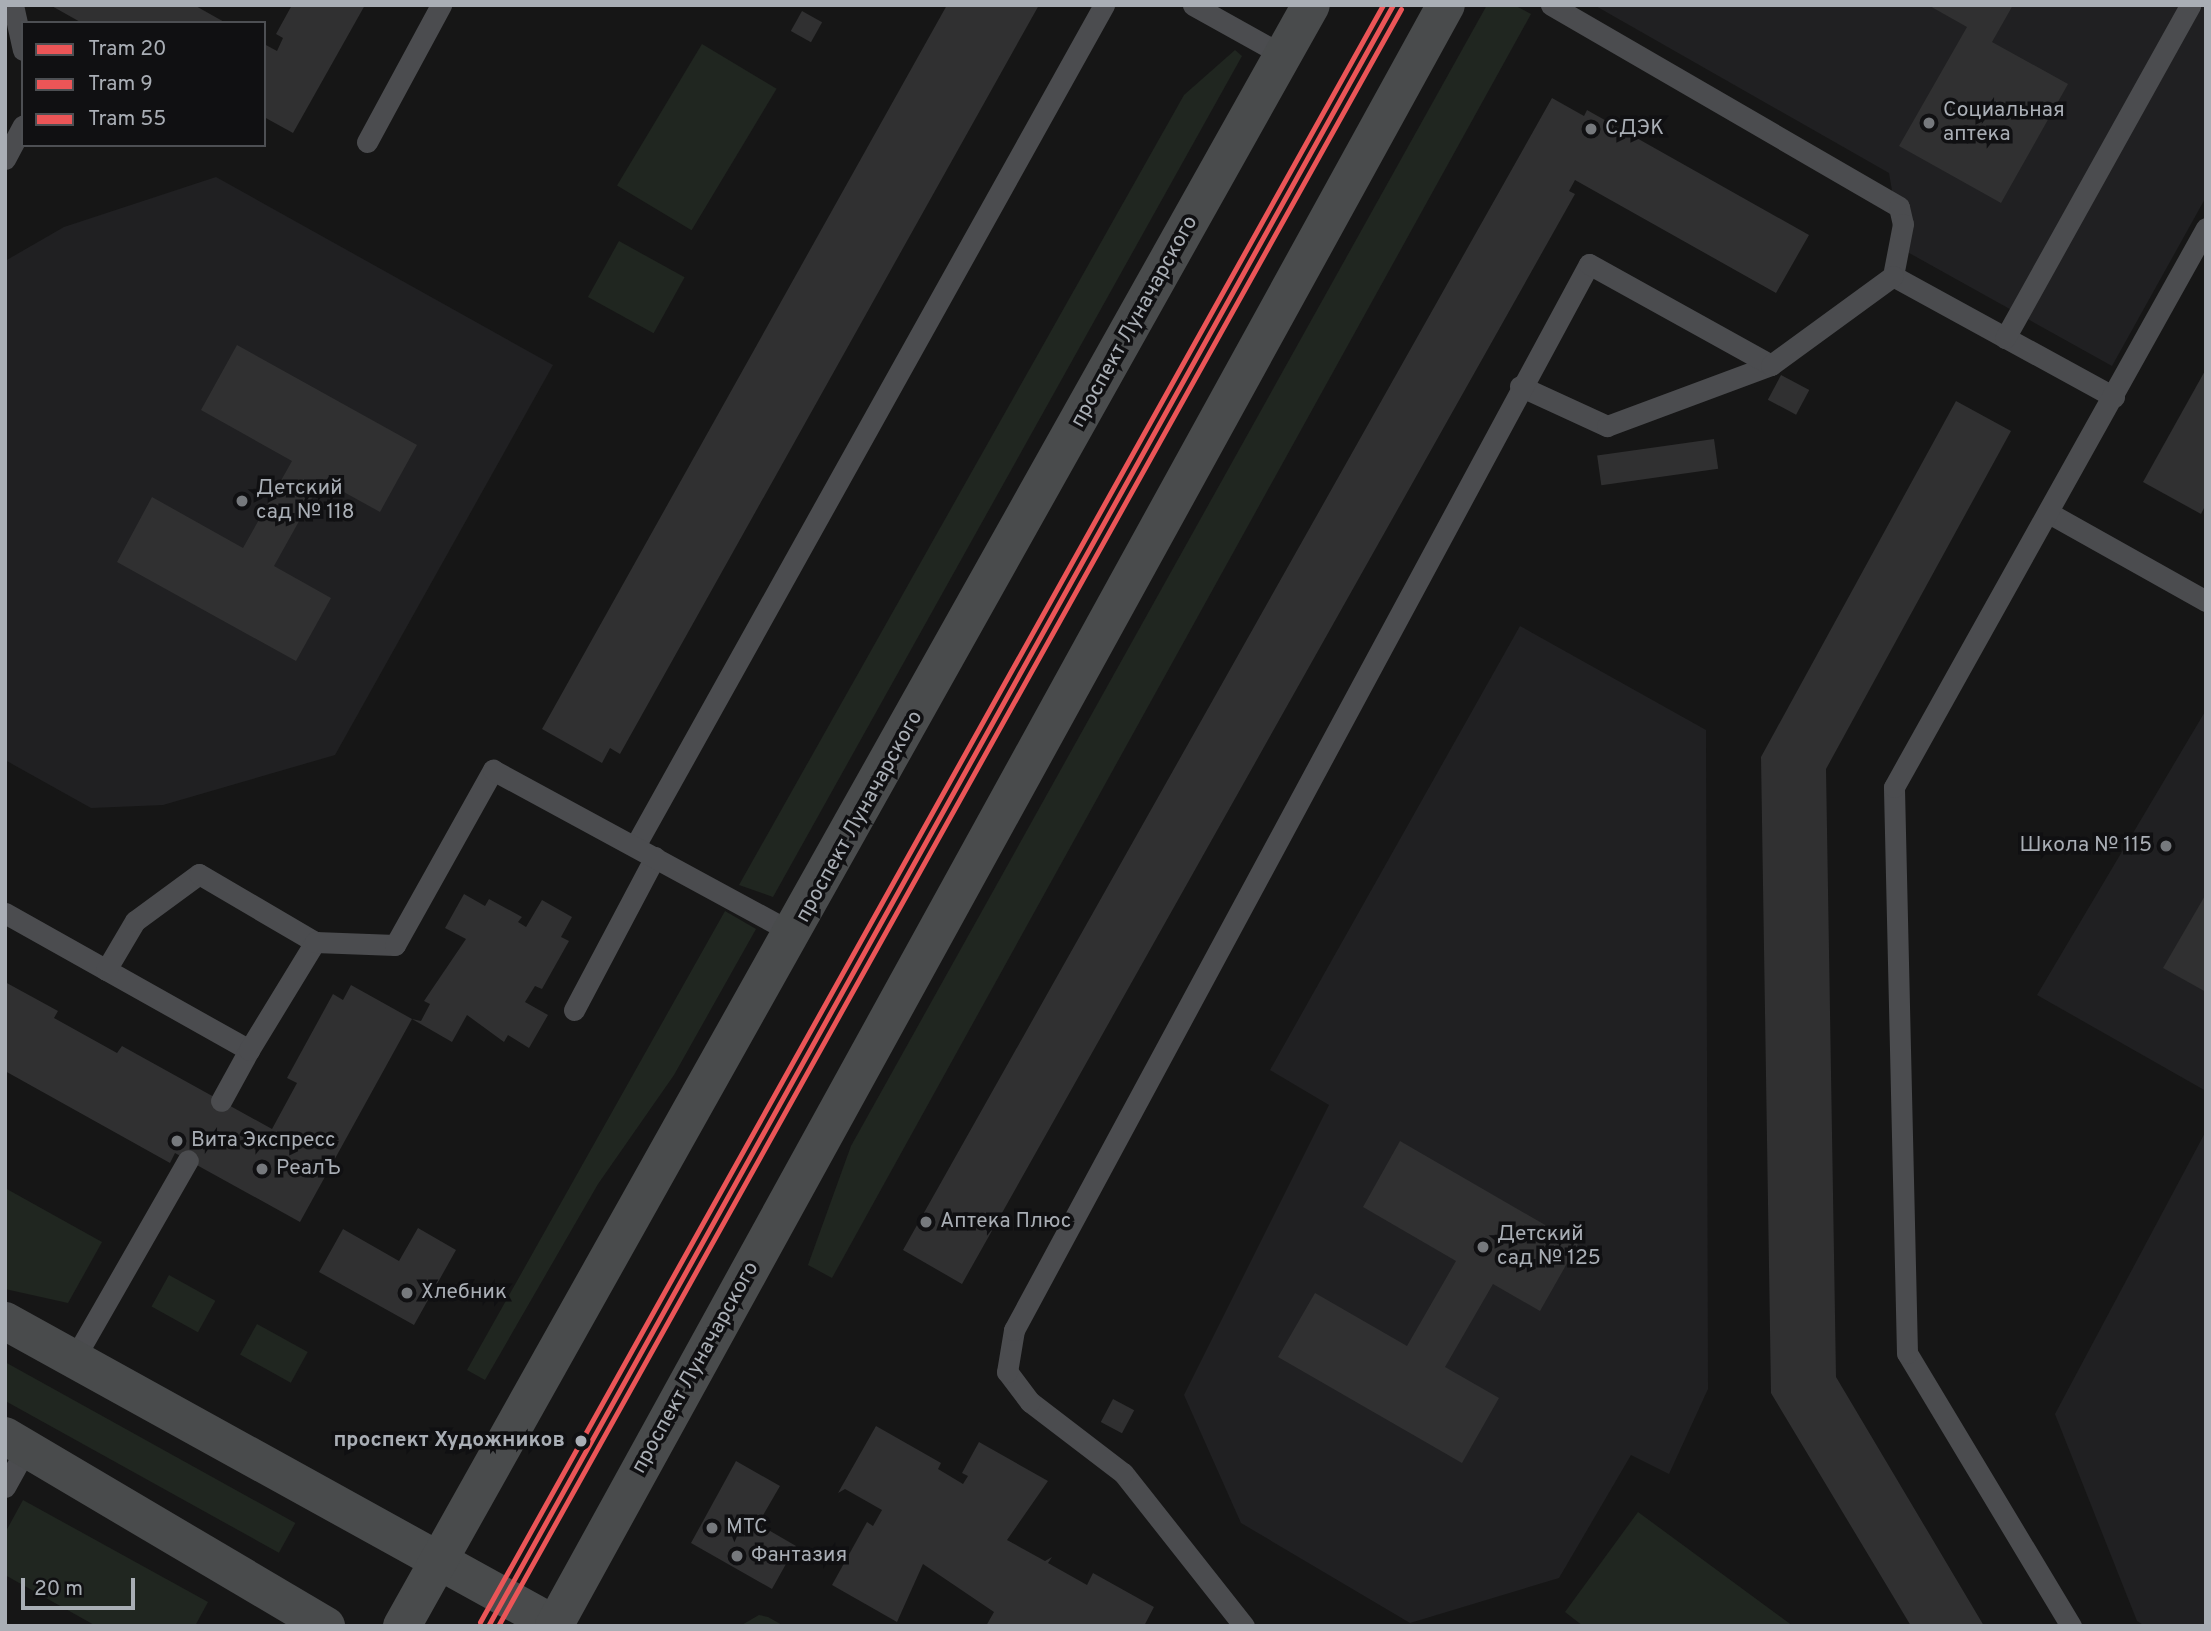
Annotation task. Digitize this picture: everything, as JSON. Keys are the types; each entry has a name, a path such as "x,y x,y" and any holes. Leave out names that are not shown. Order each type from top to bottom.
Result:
{"main road":[{"name":"проспект Луначарского","path":"402,1626 795,934 1311,5"},
{"name":"проспект Луначарского","path":"555,1625 1446,5"},
{"path":"5,1321 555,1625"},
{"path":"16,1442 326,1626"}],"lane":[{"path":"13,5 21,41"},
{"path":"367,142 441,5"},
{"path":"635,846 1104,5"},
{"path":"1193,5 1283,55"},
{"path":"1520,386 1606,426 1771,365 1893,276 1903,224 1899,207 1551,5"},
{"path":"2005,338 2190,5"},
{"path":"5,159 21,129"},
{"path":"2071,1626 1908,1353 1894,787 2206,228"},
{"path":"1244,1626 1123,1473 1030,1402 1007,1372 1014,1330 1520,386 1589,264 1771,365"},
{"path":"1893,276 2114,397"},
{"path":"2049,513 2206,601"},
{"path":"106,970 135,921 199,874 315,942 395,945 493,771 795,934"},
{"path":"573,1010 655,857"},
{"path":"5,914 249,1050"},
{"path":"221,1101 315,942"},
{"path":"74,1359 188,1160"},
{"path":"5,1487 16,1442"}],"shaded area":[{"path":"1487,5 1514,5 1531,14 832,1278 808,1265 851,1146"},
{"path":"1594,5 2206,5 2206,197 2112,366 1902,249 1889,173"},
{"path":"702,44 777,89 692,230 617,185"},
{"path":"1235,50 1242,56 773,897 739,885 1184,95"},
{"name":"Детский сад № 118","path":"216,177 553,365 335,755 163,805 91,808 5,760 5,261 64,227"},
{"path":"619,241 685,277 654,333 588,297"},
{"name":"Детский сад № 125","path":"1520,626 1706,730 1708,1389 1669,1474 1631,1455 1559,1578 1410,1623 1241,1523 1184,1395 1329,1105 1270,1070"},
{"name":"Школа № 115","path":"2206,710 2206,1091 2037,995"},
{"path":"725,911 756,929 674,1075 598,1184 485,1380 467,1370"},
{"path":"2206,1131 2206,1626 2145,1626 2137,1621 2055,1414"},
{"path":"5,1188 102,1242 68,1303 5,1289"},
{"path":"169,1275 215,1301 198,1332 152,1306"},
{"path":"257,1324 308,1352 291,1383 240,1355"},
{"path":"5,1362 295,1523 279,1553 5,1401"},
{"path":"23,1500 208,1602 195,1626 96,1626 5,1575 5,1533"},
{"path":"1638,1512 1793,1626 1583,1626 1565,1612"},
{"path":"759,1615 768,1617 784,1626 740,1626"}],"building":[{"path":"50,5 194,5 222,21 78,21"},
{"path":"292,5 365,5 293,133 266,118 266,45 277,51 283,38 276,34"},
{"path":"947,5 1039,5 620,754 610,748 602,763 542,729"},
{"path":"1928,5 2013,5 1992,42 2068,84 2001,203 1899,146 1967,27"},
{"path":"802,11 822,22 811,42 791,31"},
{"path":"1552,98 1584,116 1587,110 1809,235 1776,293 1575,180 1569,191 1575,194 962,1284 903,1250"},
{"path":"237,345 417,445 380,512 322,480 274,566 331,598 296,661 117,562 152,497 243,548 292,461 201,410"},
{"path":"2206,369 2206,504 2201,514 2143,482"},
{"path":"1781,375 1809,390 1796,415 1768,400"},
{"path":"1956,401 2011,431 1826,769 1836,1377 1984,1626 1911,1626 1771,1393 1761,757"},
{"path":"1714,439 1718,469 1601,485 1597,455"},
{"path":"464,894 485,906 489,899 522,917 518,922 526,927 542,900 572,917 561,937 569,941 542,989 535,986 525,1002 548,1015 529,1048 508,1035 504,1042 467,1015 452,1042 412,1019 421,1021 430,1004 424,1001 466,939 445,928"},
{"path":"2206,894 2206,992 2163,968"},
{"path":"5,982 58,1011 54,1018 117,1053 122,1046 272,1129 297,1083 287,1078 333,994 343,1000 351,985 412,1019 300,1222 175,1153 170,1163 5,1071"},
{"path":"1400,1141 1578,1244 1540,1311 1493,1284 1445,1367 1499,1398 1462,1463 1278,1357 1315,1293 1407,1346 1456,1261 1363,1207"},
{"path":"418,1228 456,1250 414,1325 319,1272 343,1229 399,1261"},
{"path":"1113,1399 1134,1410 1122,1433 1101,1422"},
{"path":"876,1426 941,1463 938,1469 963,1484 968,1476 962,1473 979,1442 1048,1481 1007,1540 1045,1561 1052,1557 1048,1563 1087,1585 1093,1573 1154,1607 1144,1626 986,1626 994,1612 923,1564 897,1622 832,1585 867,1522 873,1526 882,1510 845,1489 838,1493"},
{"path":"736,1461 780,1486 758,1524 796,1546 772,1589 691,1543"}],"tram line":[{"name":"55","path":"480,1622 1383,5"},
{"name":"20","path":"488,1626 1393,5"},
{"name":"9","path":"498,1626 1401,9"}],"place":[{"name":"Социальная аптека","path":"1929,123"},
{"name":"СДЭК","path":"1591,129"},
{"name":"Детский сад № 118","path":"242,501"},
{"name":"Школа № 115","path":"2166,846"},
{"name":"Вита Экспресс","path":"177,1141"},
{"name":"РеалЪ","path":"262,1169"},
{"name":"Аптека Плюс","path":"926,1222"},
{"name":"Детский сад № 125","path":"1483,1247"},
{"name":"Хлебник","path":"407,1293"},
{"name":"проспект Художников","path":"581,1441"},
{"name":"МТС","path":"712,1528"},
{"name":"Фантазия","path":"737,1556"}]}
